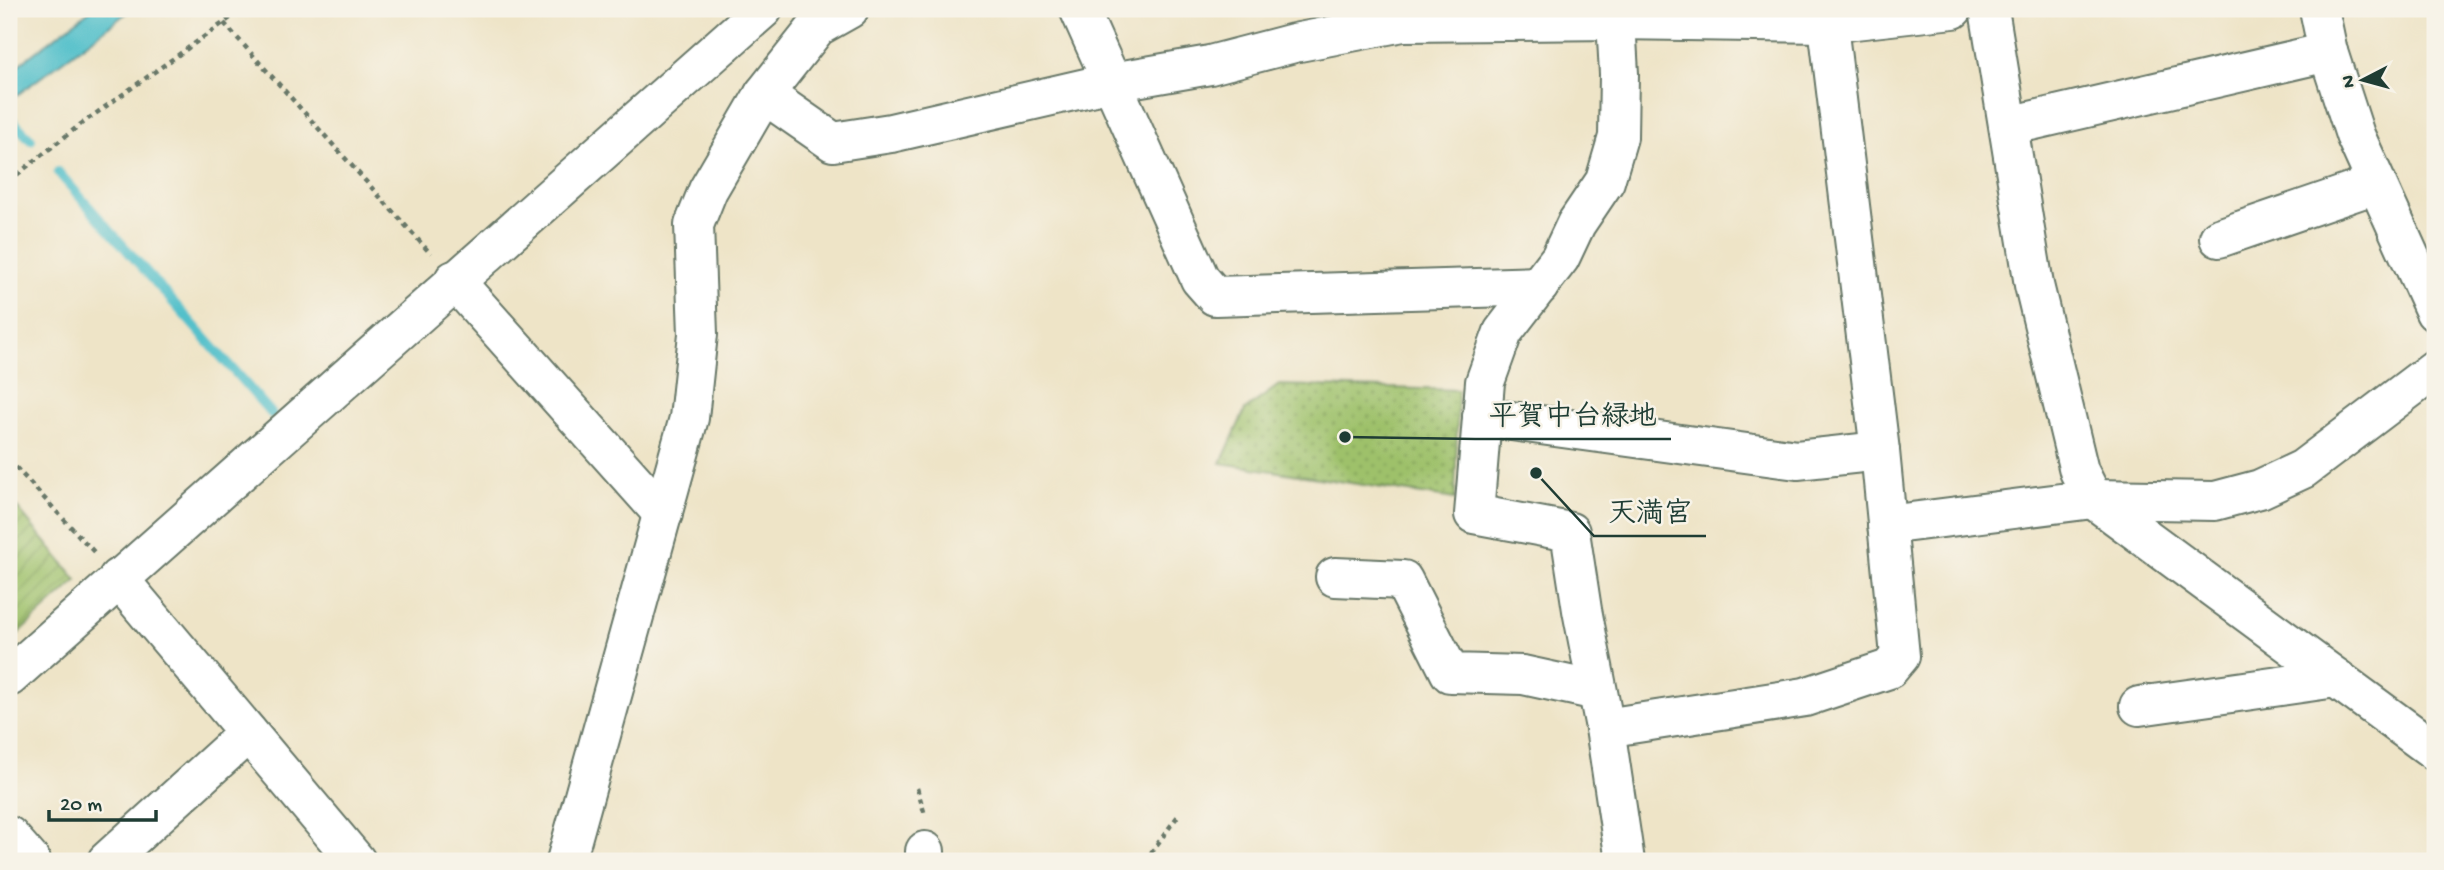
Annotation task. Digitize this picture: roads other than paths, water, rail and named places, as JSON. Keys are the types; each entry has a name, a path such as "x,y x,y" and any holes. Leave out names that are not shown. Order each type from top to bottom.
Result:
{"street":[{"path":"9,677 763,9"},
{"path":"1079,9 1200,279 1214,296 1539,286"},
{"path":"764,94 833,142 891,134 1112,82 1210,65 1402,15 1827,16 1953,9"},
{"path":"1989,9 2035,285 2079,471 2093,499 2435,751"},
{"path":"2319,9 2328,52 2355,135 2435,312"},
{"path":"566,861 689,418 698,334 694,225 708,190 764,94 817,27 838,11"},
{"path":"1613,15 1619,74 1618,137 1605,181 1576,223 1560,258 1503,332 1485,382 1474,514 1570,532 1605,728 1625,861"},
{"path":"1605,728 1805,697 1889,669 1900,656 1880,451 1827,16"},
{"path":"2010,127 2328,52"},
{"path":"2218,238 2376,184"},
{"path":"454,280 663,514"},
{"path":"1886,525 2093,499 2215,501 2260,489 2303,469 2435,369"},
{"path":"1482,417 1797,460 1880,451"},
{"path":"1335,577 1403,580 1450,673 1522,675 1597,691"},
{"path":"118,578 349,859"},
{"path":"2139,706 2336,678"},
{"path":"107,861 248,733"},
{"path":"9,836 31,861"}],"water":[{"path":"92,9 132,9 9,101 9,72"}],"waterway":[{"path":"9,117 31,140"},
{"path":"58,172 272,414"}],"place":[{"name":"平賀中台緑地","path":"1345,437"},
{"name":"天満宮","path":"1536,473"}]}
